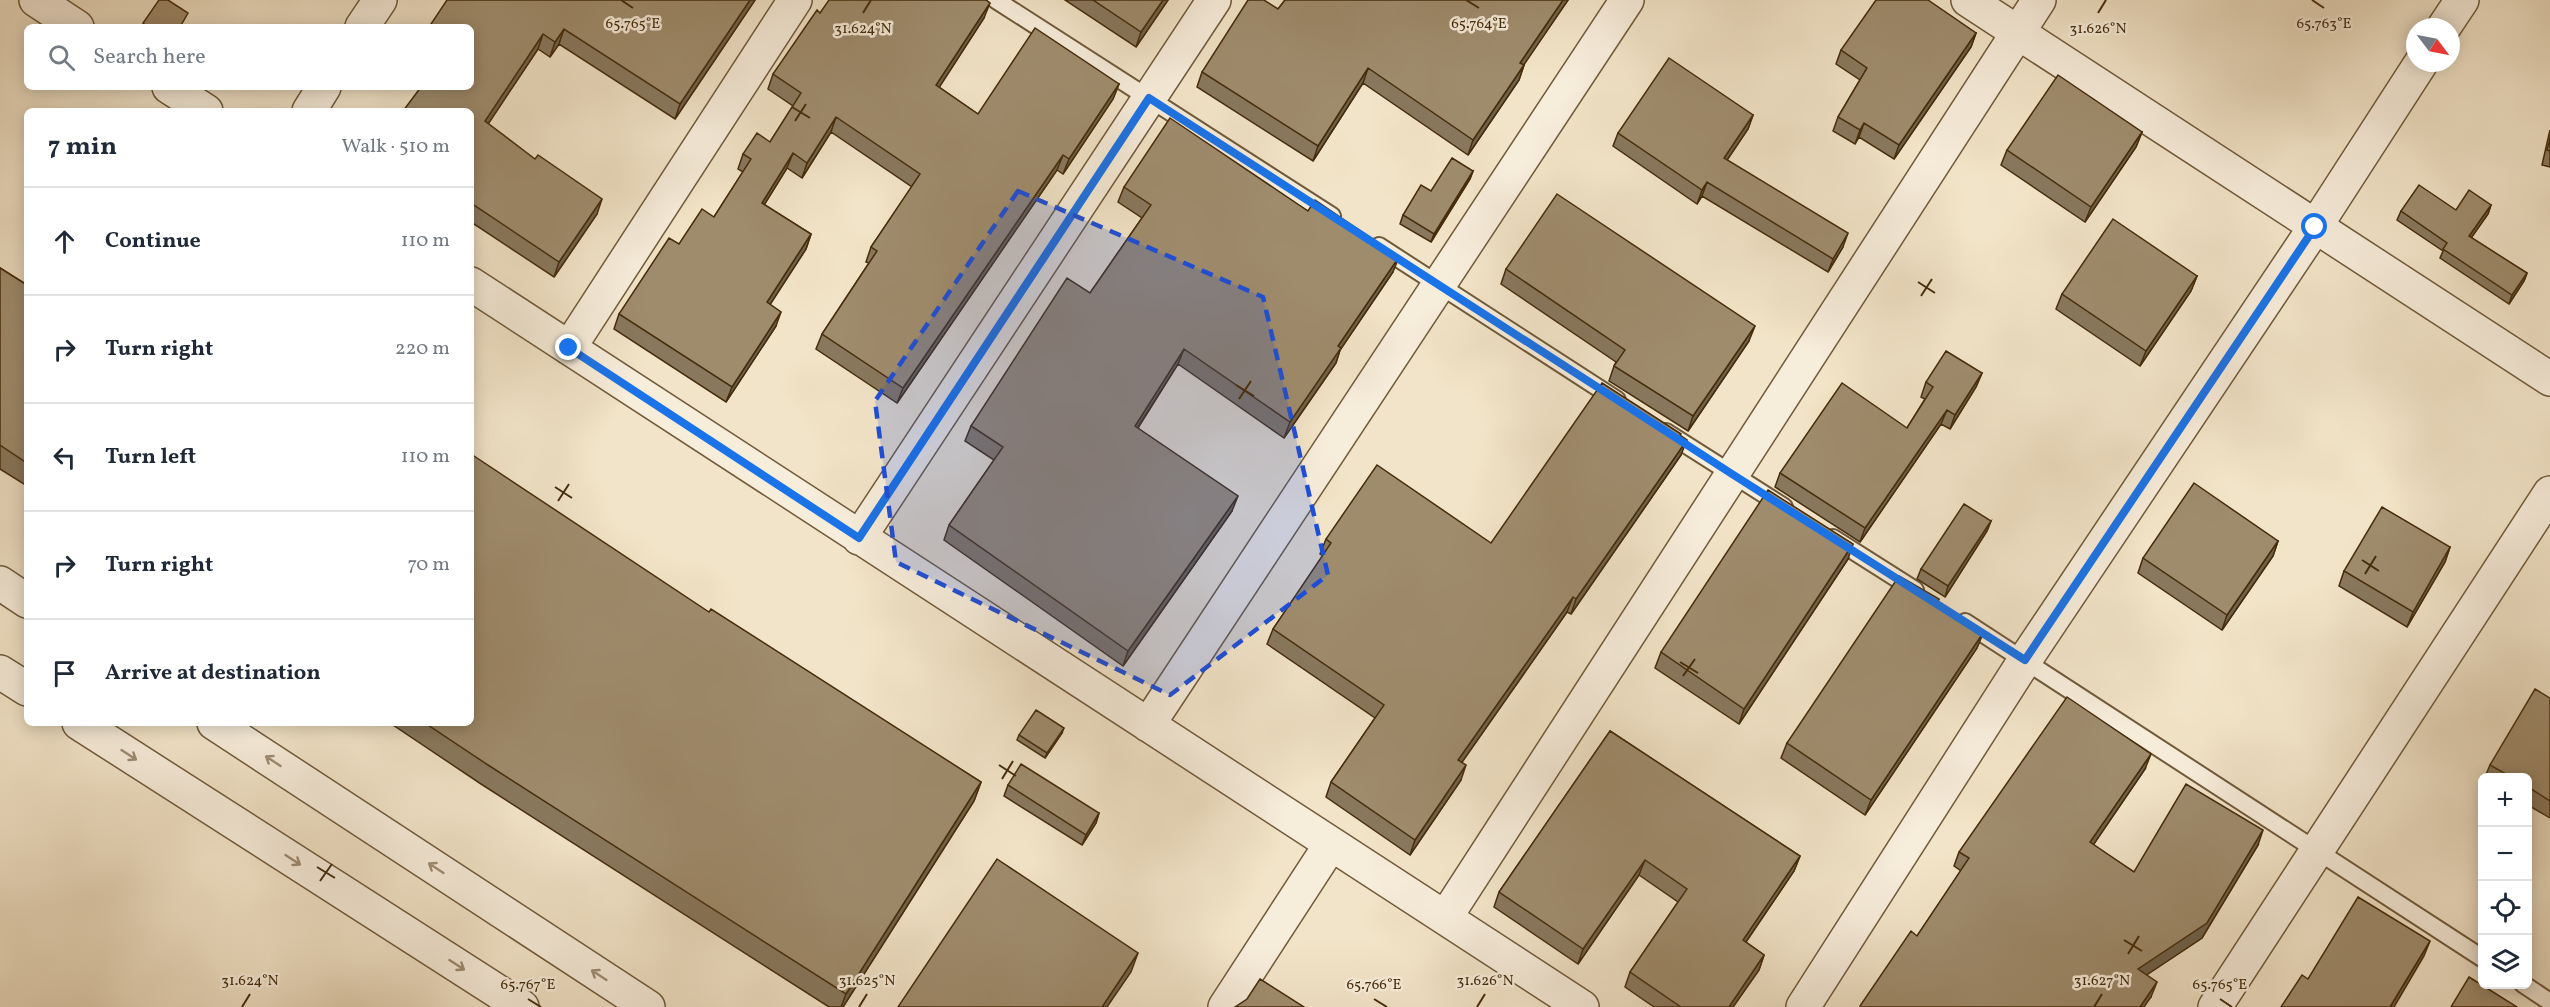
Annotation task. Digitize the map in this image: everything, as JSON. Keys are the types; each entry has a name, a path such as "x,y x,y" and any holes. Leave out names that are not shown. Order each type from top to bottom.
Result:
{"street":[{"path":"36,0 72,24"},
{"path":"364,24 380,0"},
{"path":"569,348 795,0"},
{"path":"859,538 1214,0"},
{"path":"1148,725 1626,0"},
{"path":"1968,0 2550,379"},
{"path":"1445,918 2039,0"},
{"path":"2450,18 2462,0"},
{"path":"1803,1007 2025,660 2315,227 2415,72"},
{"path":"174,90 201,108"},
{"path":"311,108 322,90"},
{"path":"474,286 1582,1007"},
{"path":"2215,1007 2550,493"},
{"path":"0,583 24,599"},
{"path":"0,672 24,687"},
{"path":"84,726 522,1007"},
{"path":"219,726 648,1007"},
{"path":"1225,1007 1330,844"}],"lane":[{"path":"996,0 1349,227"},
{"path":"1369,240 1634,411"},
{"path":"1654,424 1803,519"},
{"path":"1823,532 1924,596"},
{"path":"1954,615 2478,955"},
{"path":"2530,989 2550,1002"}],"highlighted area":[{"path":"1018,191 1263,297 1328,575 1170,695 896,562 875,401"}],"building":[{"path":"159,0 168,0 188,13 182,24 143,23"},
{"path":"447,0 750,0 680,104 564,29 555,42 543,34 485,121 535,159 538,155 602,199 559,262 474,205 474,108 405,108 419,90 474,90 474,24 431,24"},
{"path":"829,0 986,0 990,3 936,85 978,114 1035,28 1119,84 1069,159 1063,155 903,388 822,334 877,251 871,247 920,174 836,117 807,163 793,153 762,203 811,234 767,302 781,312 732,387 619,314 669,238 679,244 702,209 714,217 751,159 743,154 757,133 770,142 801,93 773,74 817,10 820,13"},
{"path":"1093,0 1163,0 1141,32"},
{"path":"1248,0 1264,0 1278,9 1285,0 1563,0 1520,63 1524,65 1473,140 1368,68 1318,146 1202,72"},
{"path":"1876,0 1928,0 1976,33 1899,145 1864,123 1860,130 1838,117 1867,68 1841,50"},
{"path":"1669,58 1753,115 1724,158 1848,233 1833,259 1707,182 1702,190 1618,133"},
{"path":"2058,75 2142,132 2091,207 2007,150"},
{"path":"1170,118 1308,211 1315,200 1399,257 1338,346 1341,348 1290,422 1184,349 1135,426 1238,496 1128,651 949,525 1003,447 971,426 1067,278 1090,293 1151,205 1124,187"},
{"path":"1452,158 1473,171 1434,234 1403,215 1421,185 1431,191"},
{"path":"2419,185 2456,210 2469,190 2491,205 2469,236 2527,273 2512,295 2443,249 2447,243 2401,211"},
{"path":"1557,194 1755,326 1693,416 1614,366 1625,350 1506,269"},
{"path":"2113,219 2197,276 2146,351 2062,294"},
{"path":"0,268 24,283 24,461 0,445"},
{"path":"1946,351 1982,373 1955,415 1947,410 1865,528 1780,473 1842,383 1907,428 1933,387 1926,382"},
{"path":"1602,383 1687,440 1576,599 1573,597 1458,760 1466,765 1415,840 1331,782 1384,705 1273,629 1331,543 1326,539 1377,465 1491,543"},
{"path":"474,456 709,612 711,609 981,782 846,994 430,726 474,726"},
{"path":"2194,483 2278,541 2227,615 2143,558"},
{"path":"1768,490 1853,544 1744,709 1661,652"},
{"path":"1964,504 1991,521 1948,586 1921,569"},
{"path":"2382,507 2450,547 2413,612 2344,571"},
{"path":"1899,576 1939,599 1937,602 1983,633 1871,800 1787,743"},
{"path":"2535,689 2550,698 2550,801 2532,790 2532,773 2504,773 2490,765"},
{"path":"2067,697 2151,754 2090,842 2134,872 2186,784 2263,830 2207,923 2138,969 2157,982 2140,1007 1860,1006 1911,931 1917,936 1969,858 1959,852"},
{"path":"1036,710 1064,728 1047,753 1019,735"},
{"path":"1610,731 1800,856 1743,940 1764,955 1729,1007 1681,1007 1630,972 1687,889 1645,860 1583,949 1499,892"},
{"path":"1021,764 1099,813 1086,835 1008,785"},
{"path":"997,859 1138,953 1102,1007 898,1007"},
{"path":"2358,897 2430,941 2390,1007 2281,1007 2302,975 2308,979"},
{"path":"2469,977 2478,983 2478,989 2488,989 2517,1007 2451,1007"},
{"path":"1260,979 1304,1007 1235,1007 1247,999"}],"route":[{"path":"569,348 859,538 1149,98 2025,660 2315,227"}]}
